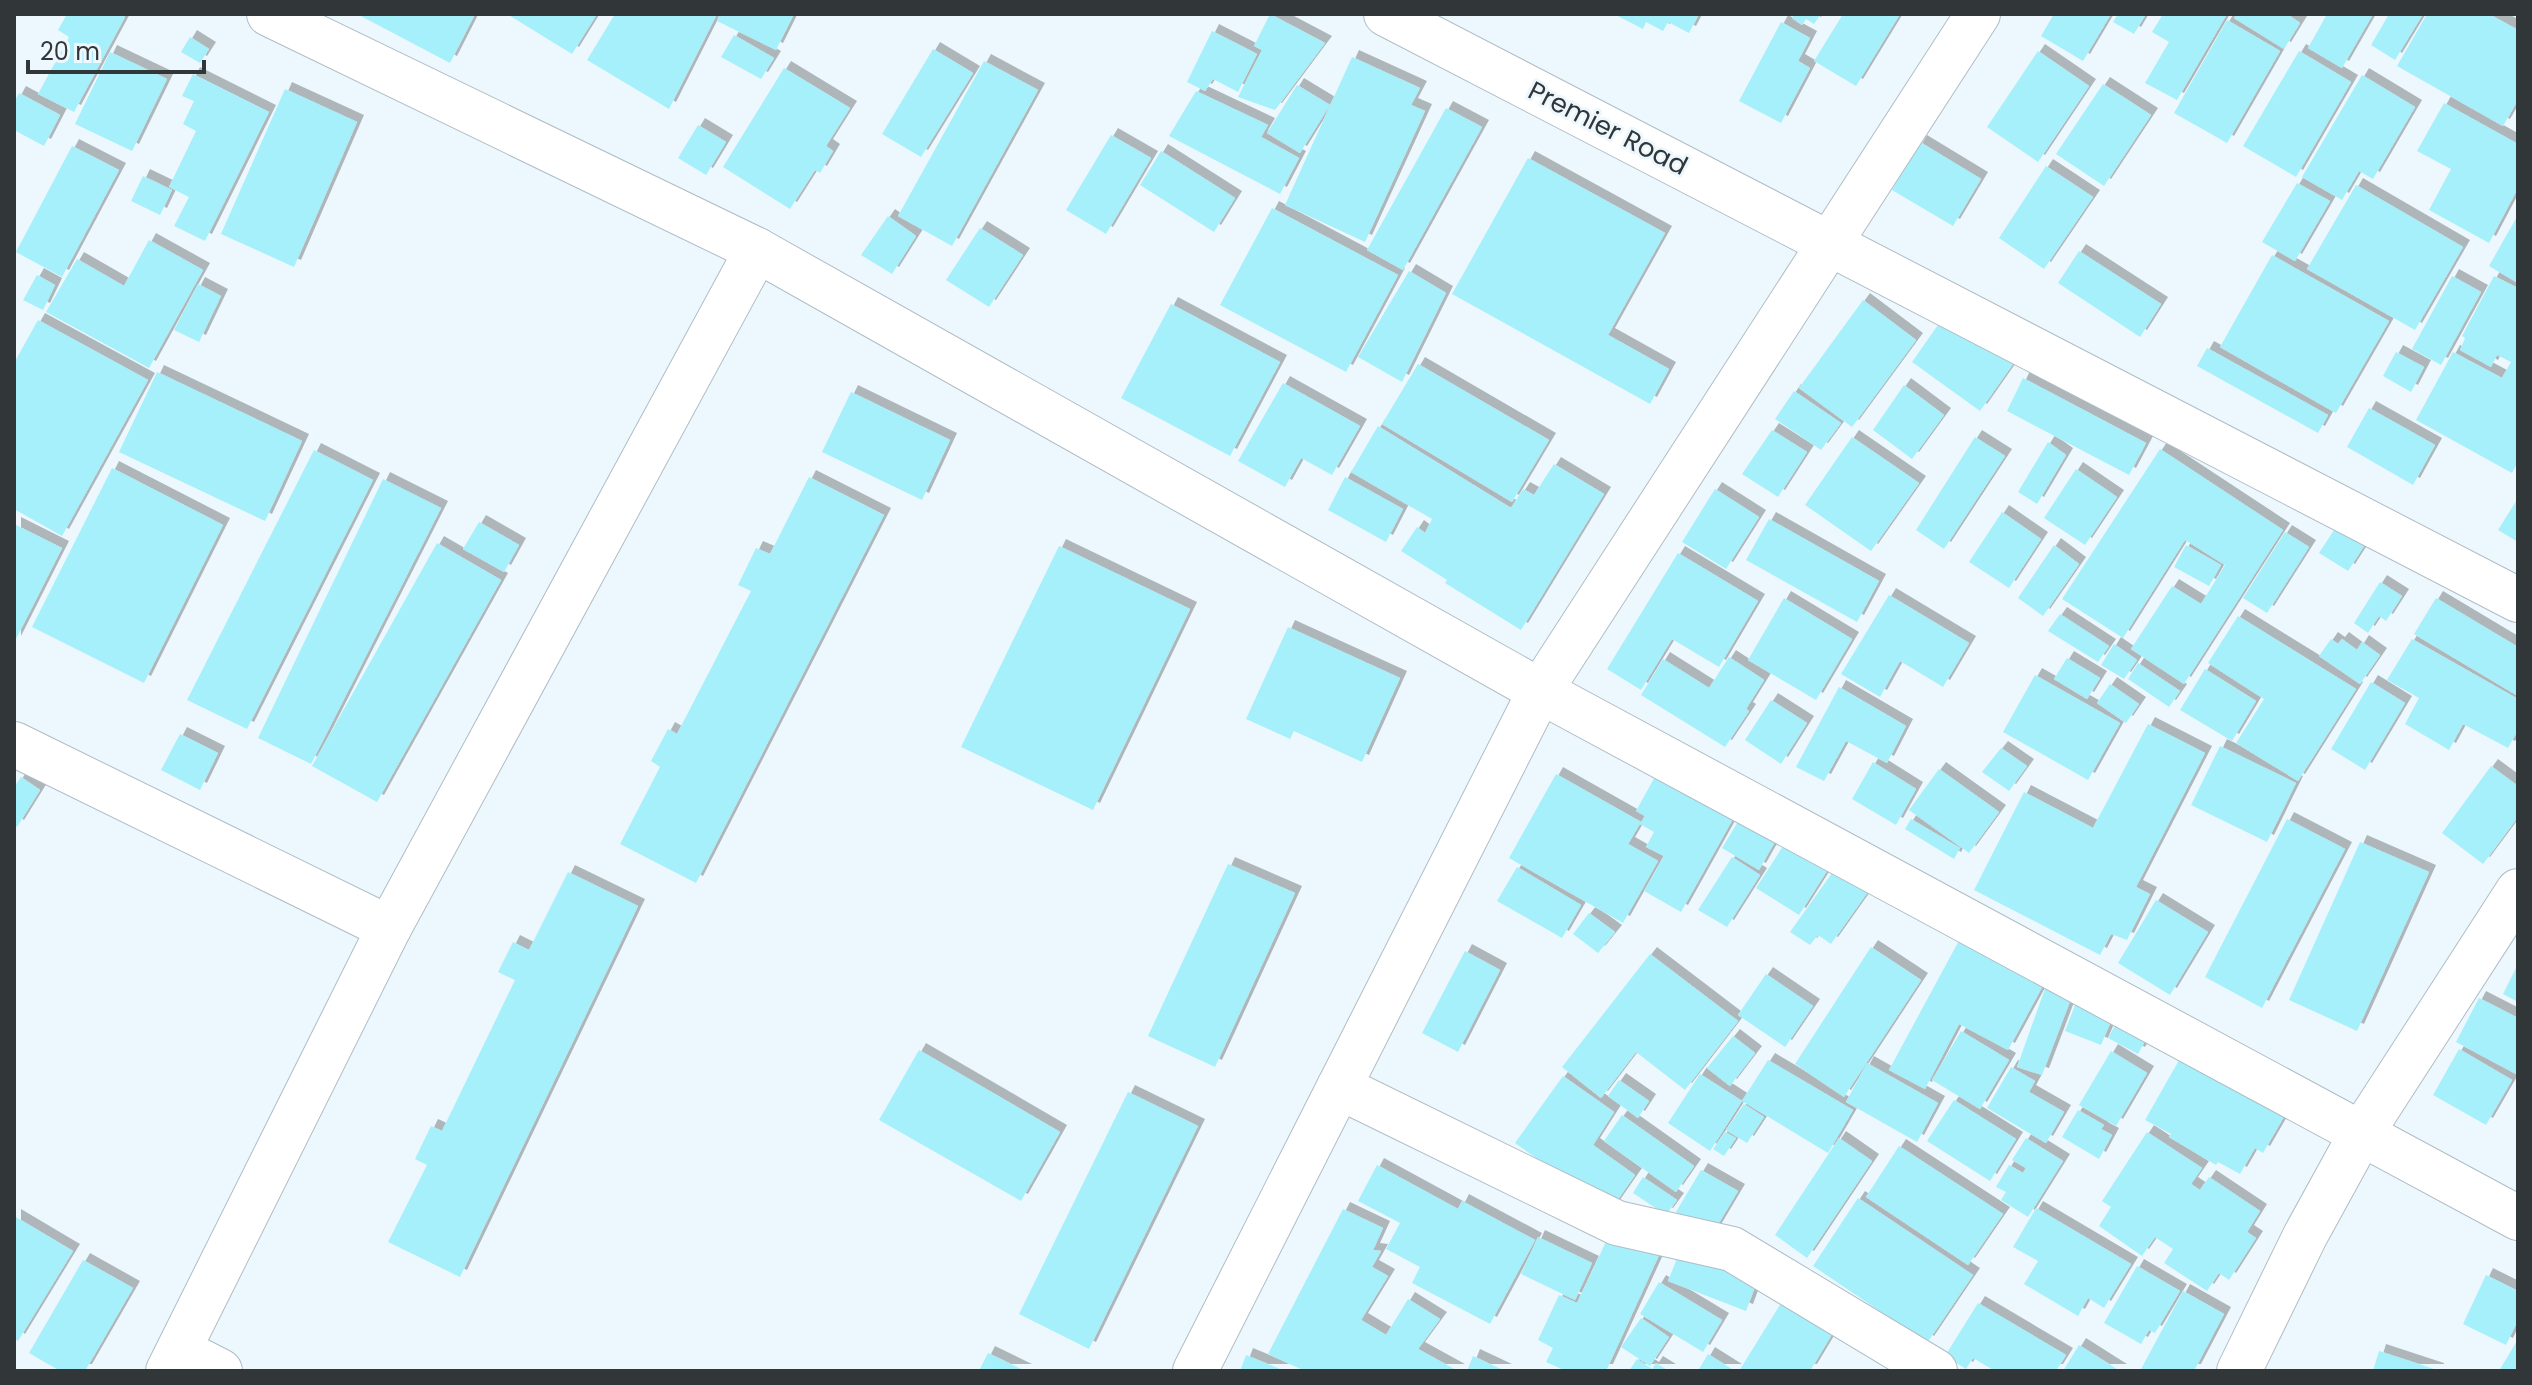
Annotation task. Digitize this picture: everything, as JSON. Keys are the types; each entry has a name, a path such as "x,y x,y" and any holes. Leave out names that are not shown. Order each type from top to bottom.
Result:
{"street":[{"path":"269,14 757,250 1540,691 2518,1218"},
{"name":"Premier Road","path":"1386,14 2518,600"},
{"path":"1195,1371 1540,691 1978,14"},
{"path":"220,1371 173,1361 389,928 757,250"},
{"path":"14,744 389,928"},
{"path":"2239,1371 2305,1236 2361,1134 2518,891"},
{"path":"1339,1087 1617,1223 1732,1249 1935,1371"}],"building":[{"path":"67,14 119,14 125,17 74,112 38,94 69,37 58,30"},
{"path":"357,14 475,14 450,63"},
{"path":"507,14 597,14 572,54"},
{"path":"615,14 717,14 669,109 587,60"},
{"path":"720,14 794,14 776,50 717,21"},
{"path":"1270,14 1325,43 1275,110 1238,97 1262,50 1254,46"},
{"path":"1614,14 1699,14 1689,33 1668,22 1663,31 1646,22 1643,29"},
{"path":"1794,14 1821,14 1814,24 1806,19 1802,25 1792,18"},
{"path":"1843,14 1900,14 1856,86 1814,61"},
{"path":"2054,14 2111,14 2083,61 2041,36"},
{"path":"2118,14 2146,14 2134,34 2113,22"},
{"path":"2163,14 2227,14 2177,100 2145,83 2169,42 2152,32"},
{"path":"2237,14 2287,14 2300,23 2284,49 2234,18"},
{"path":"2327,14 2373,14 2342,68 2308,48"},
{"path":"2389,14 2423,14 2395,60 2371,45"},
{"path":"2427,14 2489,14 2518,30 2518,100 2503,126 2397,66"},
{"path":"2227,20 2280,51 2227,143 2174,113"},
{"path":"1781,22 1810,38 1798,61 1810,68 1781,123 1739,101"},
{"path":"1212,31 1257,54 1238,92 1213,79 1205,91 1187,82"},
{"path":"734,35 774,58 761,79 721,57"},
{"path":"190,37 209,49 200,63 181,52"},
{"path":"933,49 973,73 921,157 882,134"},
{"path":"2038,51 2089,86 2038,162 1987,127"},
{"path":"2299,51 2351,82 2296,177 2243,146"},
{"path":"110,52 167,79 132,151 75,124"},
{"path":"1352,57 1420,88 1411,105 1425,111 1365,242 1285,205"},
{"path":"984,61 1038,90 952,246 898,216"},
{"path":"784,68 850,108 826,146 833,151 820,173 815,170 790,209 723,167"},
{"path":"193,74 269,112 205,241 174,226 189,197 169,187 196,131 183,124 194,101 182,96"},
{"path":"2362,75 2415,107 2373,179 2359,171 2342,200 2302,177"},
{"path":"2103,84 2151,115 2104,186 2056,154"},
{"path":"1297,85 1330,105 1300,153 1267,133"},
{"path":"285,89 357,122 294,267 221,234"},
{"path":"1196,91 1268,125 1261,137 1299,158 1280,194 1169,136"},
{"path":"19,93 60,115 44,146 14,130 14,102"},
{"path":"2444,103 2518,144 2518,188 2489,243 2429,210 2451,169 2417,151"},
{"path":"1446,108 1482,127 1403,270 1367,250"},
{"path":"698,125 726,142 706,175 678,158"},
{"path":"1111,135 1151,158 1106,234 1066,210"},
{"path":"1920,142 1981,179 1953,226 1892,190"},
{"path":"72,146 119,170 62,277 16,252"},
{"path":"1161,151 1235,198 1214,232 1140,185"},
{"path":"1528,158 1665,233 1608,335 1669,369 1650,404 1452,294"},
{"path":"2046,166 2093,197 2044,269 1999,238"},
{"path":"143,176 172,190 160,215 131,201"},
{"path":"2297,183 2330,201 2295,261 2262,242"},
{"path":"2356,185 2463,247 2415,330 2307,269"},
{"path":"1272,208 1398,275 1346,372 1220,305"},
{"path":"2518,215 2518,283 2489,266"},
{"path":"888,216 916,236 892,274 861,255"},
{"path":"980,228 1023,255 989,307 946,280"},
{"path":"149,240 203,270 149,368 46,312 77,259 124,286"},
{"path":"2079,251 2161,304 2140,337 2058,283"},
{"path":"2272,255 2389,321 2336,413 2220,347"},
{"path":"1409,271 1446,293 1402,382 1358,357"},
{"path":"37,275 55,285 43,310 23,300"},
{"path":"2452,276 2481,292 2441,365 2412,349"},
{"path":"2494,276 2518,288 2518,462 2512,473 2416,420 2453,352 2502,378 2511,362 2497,355 2491,367 2460,350 2465,338 2462,336"},
{"path":"198,284 221,296 199,342 174,330"},
{"path":"1863,300 1916,340 1852,427 1799,388"},
{"path":"1171,304 1280,362 1230,456 1121,398"},
{"path":"1945,315 2013,364 1980,411 1912,362"},
{"path":"38,320 148,380 62,536 14,509 14,363"},
{"path":"2207,348 2328,415 2318,433 2197,366"},
{"path":"2396,352 2424,367 2411,392 2383,376"},
{"path":"1418,364 1549,440 1512,502 1382,424"},
{"path":"157,372 302,441 265,521 119,452"},
{"path":"2023,378 2146,443 2129,475 2007,411"},
{"path":"1283,383 1360,426 1332,475 1301,458 1285,487 1238,461"},
{"path":"1904,385 1944,415 1912,459 1873,430"},
{"path":"1794,391 1841,423 1821,450 1775,419"},
{"path":"851,392 950,440 922,500 822,452"},
{"path":"2369,408 2435,445 2413,485 2347,447"},
{"path":"1378,426 1511,508 1523,489 1534,495 1554,464 1604,494 1521,630 1445,583 1447,580 1401,551 1417,527 1425,533 1432,519 1351,472"},
{"path":"1772,430 1807,452 1778,497 1742,474"},
{"path":"1852,437 1919,483 1871,551 1805,505"},
{"path":"1975,437 2005,456 1944,549 1916,530"},
{"path":"2048,442 2066,455 2037,504 2018,492"},
{"path":"2160,449 2283,530 2184,684 2131,649 2172,586 2201,604 2225,565 2185,540 2123,638 2062,599"},
{"path":"314,450 373,480 247,729 187,700"},
{"path":"112,468 223,525 144,683 32,627"},
{"path":"2076,469 2117,497 2085,545 2044,518"},
{"path":"809,477 884,515 696,883 620,844 660,767 651,761 668,729 677,734 751,591 738,585 756,548 770,554"},
{"path":"1345,477 1403,509 1386,542 1328,510"},
{"path":"383,479 441,508 311,764 258,738"},
{"path":"1715,489 1759,517 1726,569 1682,542"},
{"path":"2518,498 2518,542 2498,530"},
{"path":"2002,512 2041,539 2009,588 1969,562"},
{"path":"1769,519 1879,581 1857,622 1746,560"},
{"path":"479,522 519,545 504,572 463,549"},
{"path":"14,524 62,548 14,643"},
{"path":"2338,524 2366,543 2348,571 2319,553"},
{"path":"2285,532 2309,547 2267,613 2243,598"},
{"path":"437,543 501,580 377,802 312,766"},
{"path":"2054,545 2079,564 2043,616 2018,598"},
{"path":"2186,545 2221,565 2209,586 2174,567"},
{"path":"1059,546 1190,609 1093,810 961,747"},
{"path":"1678,553 1758,601 1719,667 1672,639 1641,690 1607,669"},
{"path":"2380,582 2402,596 2386,621 2379,616 2368,633 2354,623"},
{"path":"1889,595 1969,643 1943,687 1900,661 1880,697 1841,674"},
{"path":"1784,598 1852,639 1816,700 1748,660"},
{"path":"2436,598 2518,647 2518,696 2414,634"},
{"path":"2060,614 2109,646 2098,662 2048,631"},
{"path":"2238,616 2356,689 2298,781 2236,743 2264,699 2208,663"},
{"path":"1288,627 1400,678 1362,762 1294,731 1290,739 1246,719"},
{"path":"2331,639 2338,644 2342,639 2357,650 2362,642 2380,655 2360,684 2319,656"},
{"path":"2412,639 2518,699 2518,730 2508,748 2463,724 2449,750 2405,724 2419,698 2387,680"},
{"path":"2114,644 2137,660 2124,679 2101,665"},
{"path":"1729,657 1764,680 1746,709 1749,711 1725,747 1641,695 1663,659 1709,688"},
{"path":"2067,658 2100,678 2087,699 2054,679"},
{"path":"2138,663 2180,691 2169,707 2128,679"},
{"path":"2205,669 2256,701 2232,741 2180,710"},
{"path":"2035,675 2120,723 2088,780 2003,732"},
{"path":"2371,682 2405,703 2365,770 2331,749"},
{"path":"2110,684 2139,704 2126,723 2097,703"},
{"path":"1839,687 1906,726 1887,763 1846,741 1824,781 1796,767"},
{"path":"1771,700 1807,723 1781,764 1745,740"},
{"path":"2148,724 2205,753 2136,887 2150,894 2127,940 2111,934 2100,955 1974,890 2024,792 2093,828"},
{"path":"180,734 218,753 200,790 161,770"},
{"path":"2220,746 2296,783 2267,842 2191,805"},
{"path":"2001,748 2027,766 2009,791 1982,772"},
{"path":"1873,762 1916,789 1896,825 1852,799"},
{"path":"2491,766 2518,786 2518,817 2483,864 2442,833"},
{"path":"1939,769 1999,812 1969,853 1909,810"},
{"path":"1657,773 1734,817 1681,912 1644,891 1664,856 1646,847 1654,832 1640,824 1645,816 1636,811"},
{"path":"1556,774 1641,822 1628,844 1658,861 1623,923 1509,858"},
{"path":"21,777 40,790 17,827 14,825 14,787"},
{"path":"1745,810 1781,831 1759,870 1722,848"},
{"path":"1911,819 1960,848 1954,859 1905,829"},
{"path":"2287,819 2345,849 2262,1008 2205,977"},
{"path":"1789,837 1832,863 1799,915 1756,888"},
{"path":"2360,842 2429,872 2357,1031 2289,1000"},
{"path":"1732,857 1760,875 1727,927 1698,910"},
{"path":"1228,864 1295,893 1215,1067 1148,1036"},
{"path":"1837,866 1870,889 1831,944 1818,935 1810,945 1790,932"},
{"path":"1517,867 1581,905 1562,938 1497,901"},
{"path":"568,872 638,906 460,1277 388,1242 427,1165 415,1159 431,1126 442,1131 515,980 498,972 513,942 529,950"},
{"path":"2156,900 2208,932 2170,995 2118,963"},
{"path":"1589,913 1615,932 1598,953 1573,934"},
{"path":"1962,935 2046,980 2008,1050 1959,1024 1925,1089 1889,1070"},
{"path":"1871,947 1921,980 1844,1097 1795,1064"},
{"path":"1465,951 1500,970 1458,1052 1422,1033"},
{"path":"1650,954 1738,1021 1685,1090 1636,1052 1601,1098 1562,1067"},
{"path":"2518,964 2518,1002 2503,994"},
{"path":"1766,974 1813,1006 1785,1047 1738,1015"},
{"path":"2046,986 2072,996 2042,1075 2017,1067"},
{"path":"2080,992 2117,1007 2101,1045 2065,1031"},
{"path":"2479,998 2518,1018 2518,1075 2456,1042"},
{"path":"2124,1009 2154,1025 2138,1054 2108,1038"},
{"path":"1961,1031 2009,1060 1980,1109 1932,1080"},
{"path":"1733,1036 1755,1053 1730,1086 1707,1068"},
{"path":"2459,1049 2512,1080 2486,1125 2433,1095"},
{"path":"919,1050 1060,1132 1021,1201 879,1120"},
{"path":"2111,1051 2147,1073 2116,1126 2079,1105"},
{"path":"2182,1055 2285,1115 2263,1153 2255,1148 2240,1174 2218,1162 2216,1165 2145,1120"},
{"path":"1768,1060 1853,1110 1828,1153 1742,1101"},
{"path":"1867,1063 1938,1103 1917,1142 1846,1102"},
{"path":"2011,1067 2035,1081 2029,1092 2064,1112 2046,1143 1987,1108"},
{"path":"1700,1074 1742,1101 1710,1151 1668,1123"},
{"path":"1563,1076 1614,1112 1593,1145 1635,1175 1610,1211 1515,1143"},
{"path":"1619,1080 1649,1101 1638,1118 1608,1096"},
{"path":"1128,1092 1198,1126 1089,1349 1019,1314"},
{"path":"1954,1100 2016,1139 1990,1181 1927,1141"},
{"path":"1744,1104 1764,1117 1747,1143 1726,1130"},
{"path":"2078,1110 2104,1125 2101,1129 2112,1135 2099,1159 2062,1137"},
{"path":"1622,1115 1694,1166 1676,1192 1604,1141"},
{"path":"1725,1132 1736,1138 1724,1156 1713,1149"},
{"path":"2147,1132 2202,1168 2191,1184 2200,1190 2209,1177 2260,1211 2247,1232 2256,1238 2229,1280 2219,1273 2207,1291 2164,1263 2173,1249 2155,1237 2142,1256 2099,1226 2111,1207 2102,1201"},
{"path":"1839,1138 1872,1161 1807,1258 1775,1235"},
{"path":"2026,1138 2063,1161 2028,1217 2001,1200 2006,1192 1996,1187 2009,1165 2023,1173 2026,1168 2012,1160"},
{"path":"1899,1146 2003,1214 1968,1265 1866,1197"},
{"path":"1377,1165 1458,1209 1462,1201 1535,1240 1490,1324 1412,1283 1420,1267 1386,1249 1400,1223 1358,1201"},
{"path":"1701,1170 1738,1191 1713,1233 1676,1212"},
{"path":"1643,1177 1677,1200 1666,1215 1633,1193"},
{"path":"1858,1198 1973,1275 1927,1343 1813,1266"},
{"path":"2036,1208 2131,1264 2104,1308 2088,1298 2078,1316 2024,1284 2038,1261 2013,1247"},
{"path":"1343,1209 1383,1228 1373,1250 1381,1251 1372,1267 1388,1276 1361,1320 1386,1335 1408,1299 1440,1319 1418,1349 1458,1371 1305,1371 1268,1354"},
{"path":"14,1216 73,1251 18,1341 14,1338"},
{"path":"1611,1231 1660,1253 1606,1371 1566,1371 1546,1362 1553,1348 1538,1340 1559,1295 1577,1303"},
{"path":"1538,1237 1592,1263 1575,1300 1521,1274"},
{"path":"1682,1246 1759,1276 1746,1311 1668,1281"},
{"path":"83,1260 133,1288 85,1371 60,1371 29,1353"},
{"path":"2137,1266 2180,1291 2155,1333 2149,1330 2141,1344 2104,1323"},
{"path":"2486,1275 2518,1291 2518,1320 2506,1345 2463,1324"},
{"path":"1659,1282 1722,1320 1703,1352 1640,1314"},
{"path":"2183,1291 2224,1314 2194,1371 2140,1371"},
{"path":"1783,1300 1834,1331 1810,1371 1739,1371"},
{"path":"1978,1303 2066,1355 2056,1371 1995,1371 1973,1358 1966,1369 1945,1356"},
{"path":"1641,1318 1669,1337 1650,1366 1621,1347"},
{"path":"2518,1339 2518,1371 2499,1371"},
{"path":"2079,1345 2120,1371 2063,1371"},
{"path":"2379,1351 2437,1370 2437,1371 2373,1371"},
{"path":"988,1353 1025,1371 979,1371"},
{"path":"1708,1354 1735,1371 1698,1371"},
{"path":"1246,1355 1285,1371 1240,1371"},
{"path":"1473,1356 1505,1371 1467,1371"},
{"path":"1637,1359 1652,1369 1656,1363 1669,1371 1629,1371"}]}
